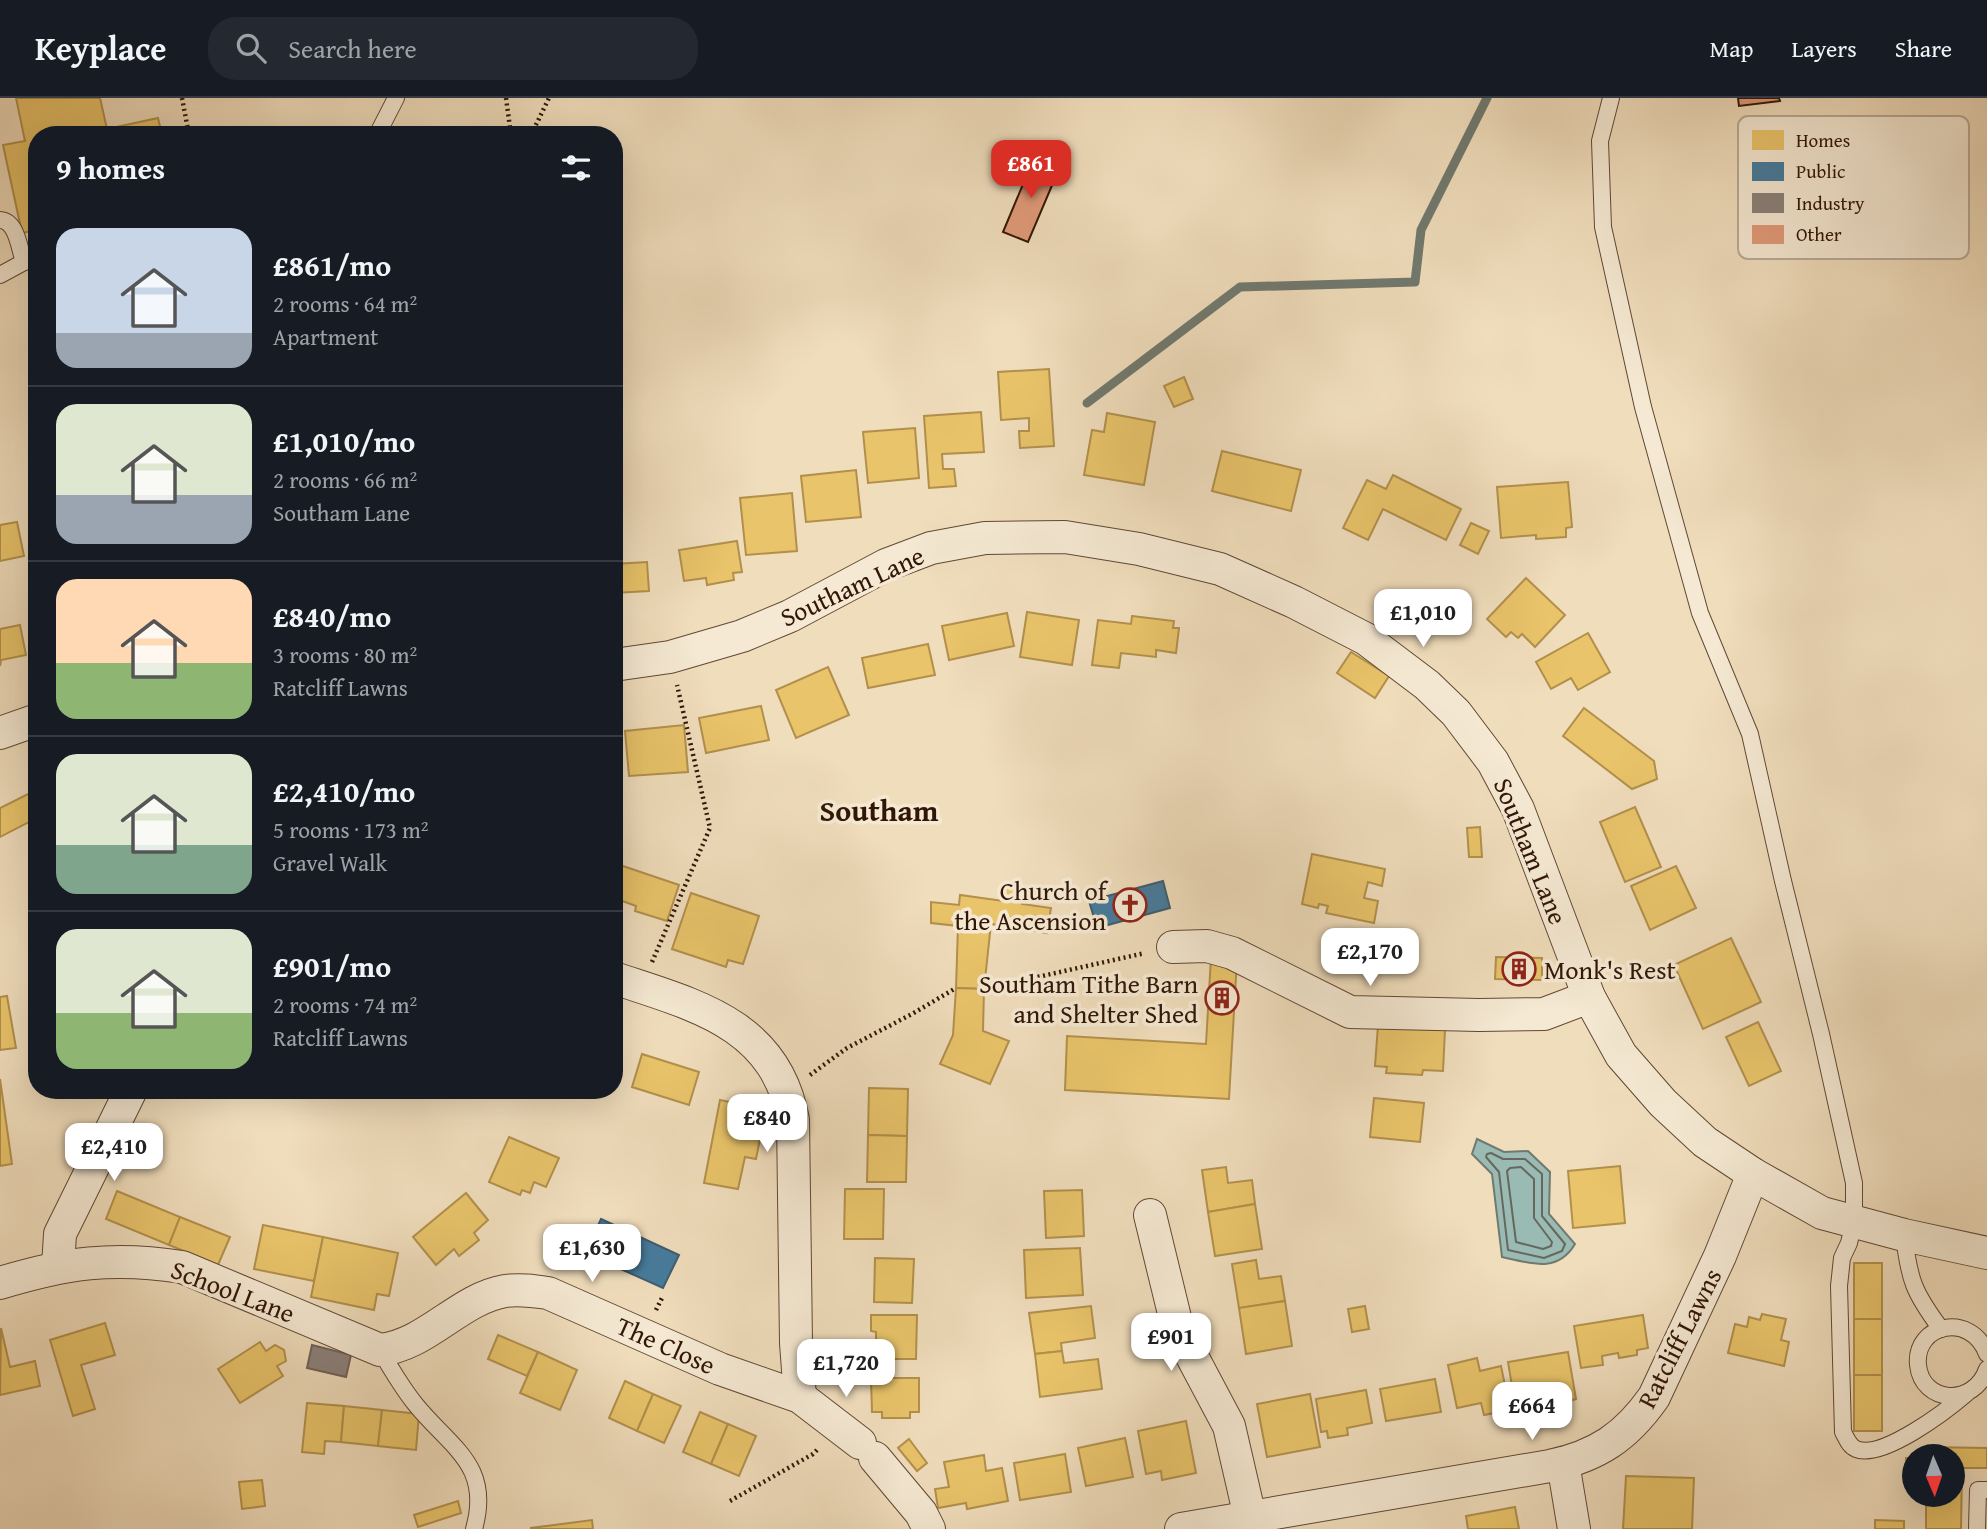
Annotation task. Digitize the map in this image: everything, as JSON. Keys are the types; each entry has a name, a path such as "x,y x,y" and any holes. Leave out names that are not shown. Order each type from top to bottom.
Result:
{"street":[{"name":"Southam Lane","path":"623,664 670,657 754,631 790,616 898,561 931,548 985,538 1065,537 1139,549 1220,569 1294,602 1366,639 1427,685 1456,713 1493,762 1518,809 1589,998 1622,1055 1663,1103 1705,1142 1753,1174 1822,1213 1904,1236 1987,1253"},
{"path":"0,733 28,723"},
{"path":"1173,947 1207,946 1232,953 1350,1012 1544,1014 1589,998"},
{"path":"628,983 713,1013 731,1023 761,1051 775,1070 786,1091 793,1120 796,1343 800,1397 858,1443 921,1513 929,1529"},
{"path":"58,1266 60,1234 127,1099"},
{"name":"Ratcliff Lawns","path":"1181,1529 1563,1463 1583,1457 1622,1434 1640,1417 1654,1397 1720,1256 1753,1174"},
{"path":"1150,1215 1178,1330 1229,1426 1250,1517"},
{"name":"School Lane","path":"0,1283 58,1266 120,1260 182,1267 380,1350"},
{"name":"The Close","path":"380,1350 403,1345 487,1296 505,1291 534,1291 548,1293 720,1369 800,1397"},
{"path":"1563,1463 1574,1529"}],"lane":[{"path":"382,126 396,98"},
{"path":"1611,98 1600,141 1603,227 1643,407 1700,613 1750,734 1854,1183 1854,1221 1842,1258 1839,1286 1843,1432 1849,1444 1858,1450 1877,1450 1921,1427 1976,1388 1984,1378 1987,1368"},
{"path":"0,220 8,221 13,226 28,256"},
{"path":"0,275 28,261"},
{"path":"1904,1236 1908,1270 1916,1291 1941,1329"},
{"path":"1966,1394 1944,1395 1934,1391 1920,1374 1919,1352 1924,1342 1941,1329 1953,1326 1975,1335 1983,1343 1987,1354"},
{"path":"380,1350 415,1405 466,1460 478,1481 479,1512 474,1529"},
{"path":"1977,1529 1978,1490 1987,1490"}],"path":[{"path":"183,98 188,126"},
{"path":"506,98 510,126"},
{"path":"535,126 549,98"},
{"path":"628,983 710,828 670,657"},
{"path":"984,989 1173,947"},
{"path":"818,1070 847,1048 956,988"},
{"path":"730,1501 813,1454 858,1443"}],"water":[{"path":"1477,1139 1504,1152 1528,1151 1550,1172 1549,1214 1575,1244 1560,1260 1542,1264 1502,1257 1492,1174 1472,1154"}],"building: Homes":[{"path":"16,98 100,98 106,126 28,126 28,232 22,233 3,145 25,141"},
{"path":"158,118 160,126 121,126"},
{"path":"1049,369 1054,446 1020,448 1019,431 1029,431 1029,418 1001,420 998,372"},
{"path":"1184,377 1193,399 1174,407 1164,386"},
{"path":"981,412 984,452 942,454 943,469 954,469 956,486 929,488 924,416"},
{"path":"1107,413 1155,422 1144,485 1084,475 1092,430 1104,432"},
{"path":"915,428 919,478 868,483 863,432"},
{"path":"1222,451 1301,470 1291,511 1212,491"},
{"path":"856,470 861,517 806,522 801,476"},
{"path":"1393,475 1461,509 1446,540 1383,509 1368,540 1343,528 1367,480 1386,489"},
{"path":"1568,482 1572,527 1566,528 1566,537 1536,539 1536,535 1501,538 1497,487"},
{"path":"792,493 797,551 746,555 740,498"},
{"path":"17,522 24,556 0,561 0,525"},
{"path":"1471,523 1489,531 1478,554 1460,545"},
{"path":"737,541 742,572 733,573 734,580 707,585 706,578 684,581 679,550"},
{"path":"647,562 649,591 623,592 623,563"},
{"path":"1526,578 1565,615 1535,647 1522,634 1518,638 1511,632 1506,637 1487,619"},
{"path":"1027,612 1079,620 1072,665 1020,657"},
{"path":"1007,613 1014,646 949,660 942,626"},
{"path":"1132,616 1174,621 1173,628 1179,628 1176,653 1156,650 1156,657 1121,653 1119,668 1092,665 1098,620 1131,624"},
{"path":"20,625 26,655 1,660 0,666 0,629"},
{"path":"1588,633 1610,672 1578,690 1571,678 1551,689 1536,662"},
{"path":"928,644 935,675 868,688 862,658"},
{"path":"1351,652 1389,676 1375,698 1337,673"},
{"path":"828,667 849,715 796,738 776,690"},
{"path":"761,706 769,740 706,753 699,718"},
{"path":"1584,708 1654,761 1657,779 1632,789 1563,736"},
{"path":"684,725 688,772 629,776 625,731"},
{"path":"28,794 28,823 0,837 0,808"},
{"path":"1635,807 1661,867 1625,882 1600,822"},
{"path":"1480,827 1482,857 1469,857 1467,828"},
{"path":"1312,854 1385,869 1382,886 1368,882 1364,898 1378,901 1374,923 1326,913 1328,906 1319,904 1318,908 1302,904"},
{"path":"623,866 679,885 667,921 635,911 636,906 623,901"},
{"path":"1676,866 1696,908 1650,930 1631,886"},
{"path":"1006,884 1024,887 1022,904 1051,908 1047,933 991,924 984,989 956,988 958,926 931,923 931,902 959,905 960,895 1003,901"},
{"path":"691,893 759,916 743,964 728,960 726,967 672,949"},
{"path":"1731,938 1761,1002 1703,1029 1674,965"},
{"name":"Southam Tithe Barn and Shelter Shed","path":"1211,957 1237,959 1229,1099 1065,1090 1067,1036 1206,1044"},
{"name":"Monk's Rest","path":"1496,957 1542,958 1542,980 1495,979"},
{"path":"956,988 984,989 983,1031 1009,1041 990,1084 940,1064 953,1035"},
{"path":"7,996 16,1048 0,1050 0,997"},
{"path":"1758,1022 1781,1071 1749,1086 1726,1037"},
{"path":"1378,1025 1445,1030 1443,1071 1423,1070 1422,1075 1386,1073 1387,1067 1375,1066"},
{"path":"642,1054 699,1072 689,1105 632,1087"},
{"path":"0,1079 12,1164 0,1166"},
{"path":"869,1088 908,1089 907,1136 868,1135"},
{"path":"1374,1098 1424,1103 1420,1142 1370,1137"},
{"path":"720,1100 755,1107 750,1132 761,1134 756,1159 745,1157 738,1189 704,1183"},
{"path":"868,1135 907,1136 906,1182 867,1182"},
{"path":"509,1137 559,1158 546,1187 534,1182 530,1193 522,1190 520,1195 489,1182"},
{"path":"1620,1166 1625,1223 1573,1228 1568,1171"},
{"path":"1226,1167 1228,1183 1252,1180 1255,1204 1208,1212 1202,1170"},
{"path":"845,1189 884,1189 883,1239 844,1239"},
{"path":"1082,1190 1084,1236 1046,1238 1044,1191"},
{"path":"117,1191 180,1217 169,1245 106,1219"},
{"path":"466,1193 488,1220 474,1233 479,1240 459,1256 454,1249 436,1265 413,1237"},
{"path":"1255,1204 1262,1249 1215,1256 1208,1212"},
{"path":"180,1217 230,1237 218,1265 169,1245"},
{"path":"263,1225 323,1237 314,1281 254,1269"},
{"path":"323,1237 398,1253 389,1296 377,1294 374,1310 311,1297"},
{"path":"1080,1248 1083,1295 1026,1298 1024,1250"},
{"path":"875,1258 914,1259 912,1303 874,1302"},
{"path":"1256,1260 1259,1279 1281,1276 1285,1301 1239,1308 1232,1264"},
{"path":"1854,1263 1882,1263 1882,1319 1854,1319"},
{"path":"1285,1301 1292,1346 1246,1354 1239,1308"},
{"path":"1091,1306 1095,1338 1061,1343 1062,1351 1035,1354 1029,1313"},
{"path":"1365,1306 1369,1329 1352,1332 1348,1309"},
{"path":"1762,1314 1786,1319 1781,1340 1789,1342 1784,1366 1728,1353 1735,1324 1747,1327 1749,1317 1760,1320"},
{"path":"871,1315 917,1315 916,1359 876,1359 876,1332 871,1331"},
{"path":"1643,1315 1648,1348 1637,1350 1637,1355 1619,1358 1618,1353 1602,1356 1603,1365 1581,1368 1574,1326"},
{"path":"1854,1319 1882,1319 1882,1375 1854,1375"},
{"path":"105,1323 115,1355 81,1365 95,1409 73,1416 50,1340"},
{"path":"1,1328 10,1367 35,1361 40,1386 0,1395"},
{"path":"498,1335 538,1352 527,1376 488,1359"},
{"path":"260,1342 266,1351 275,1345 284,1350 286,1361 277,1366 283,1376 240,1403 218,1369"},
{"path":"1062,1351 1064,1363 1098,1359 1102,1389 1040,1397 1035,1354"},
{"path":"538,1352 577,1370 560,1410 520,1393"},
{"path":"1568,1352 1576,1399 1570,1401 1571,1407 1537,1412 1536,1406 1516,1410 1508,1362"},
{"path":"1477,1358 1480,1371 1501,1366 1510,1410 1484,1415 1481,1403 1457,1408 1448,1365"},
{"path":"1854,1375 1882,1375 1882,1431 1854,1431"},
{"path":"871,1378 919,1378 919,1412 910,1412 910,1418 882,1418 882,1412 872,1412"},
{"path":"1435,1379 1441,1412 1386,1421 1380,1389"},
{"path":"625,1381 653,1394 637,1431 609,1418"},
{"path":"1366,1390 1372,1423 1347,1428 1348,1435 1328,1438 1327,1431 1321,1432 1316,1399"},
{"path":"653,1394 681,1406 664,1443 637,1431"},
{"path":"1310,1394 1320,1447 1267,1457 1257,1404"},
{"path":"307,1403 344,1406 341,1442 325,1441 324,1454 302,1452"},
{"path":"344,1406 382,1410 378,1446 341,1442"},
{"path":"382,1410 419,1414 416,1450 378,1446"},
{"path":"700,1412 728,1424 711,1464 683,1452"},
{"path":"1186,1421 1196,1473 1162,1480 1161,1471 1146,1474 1138,1431"},
{"path":"728,1424 756,1436 739,1476 711,1464"},
{"path":"1125,1438 1133,1477 1086,1486 1078,1448"},
{"path":"909,1439 927,1463 917,1471 898,1448"},
{"path":"1965,1448 1987,1448 1987,1468 1965,1468"},
{"path":"1065,1454 1071,1492 1020,1500 1014,1463"},
{"path":"984,1455 986,1471 1002,1468 1008,1501 967,1509 966,1503 938,1508 935,1489 949,1487 944,1462"},
{"path":"1626,1476 1694,1478 1692,1529 1623,1529"},
{"path":"262,1480 265,1506 242,1509 239,1482"},
{"path":"458,1501 461,1513 418,1527 414,1515"},
{"path":"1515,1507 1519,1529 1468,1529 1466,1516"},
{"path":"1926,1507 1961,1507 1961,1529 1926,1529"},
{"path":"592,1520 593,1529 531,1529 531,1528"},
{"path":"1875,1520 1904,1521 1904,1529 1875,1529"}],"building: Public":[{"name":"Church of the Ascension","path":"1163,881 1170,908 1097,928 1089,901"},
{"path":"601,1219 679,1255 663,1288 585,1253"}],"building: Industry":[{"path":"312,1345 351,1355 346,1377 307,1368"}],"building: Other":[{"path":"1738,98 1779,98 1780,101 1739,106"},
{"path":"1034,158 1059,169 1028,242 1003,232"}],"waterway":[{"path":"1087,403 1240,287 1415,282 1421,230 1487,98"}],"place":[{"name":"Church of the Ascension","path":"1130,905"},
{"name":"Monk's Rest","path":"1519,969"},
{"name":"Southam Tithe Barn and Shelter Shed","path":"1222,998"}],"district":[{"name":"Southam","path":"879,810"}]}
